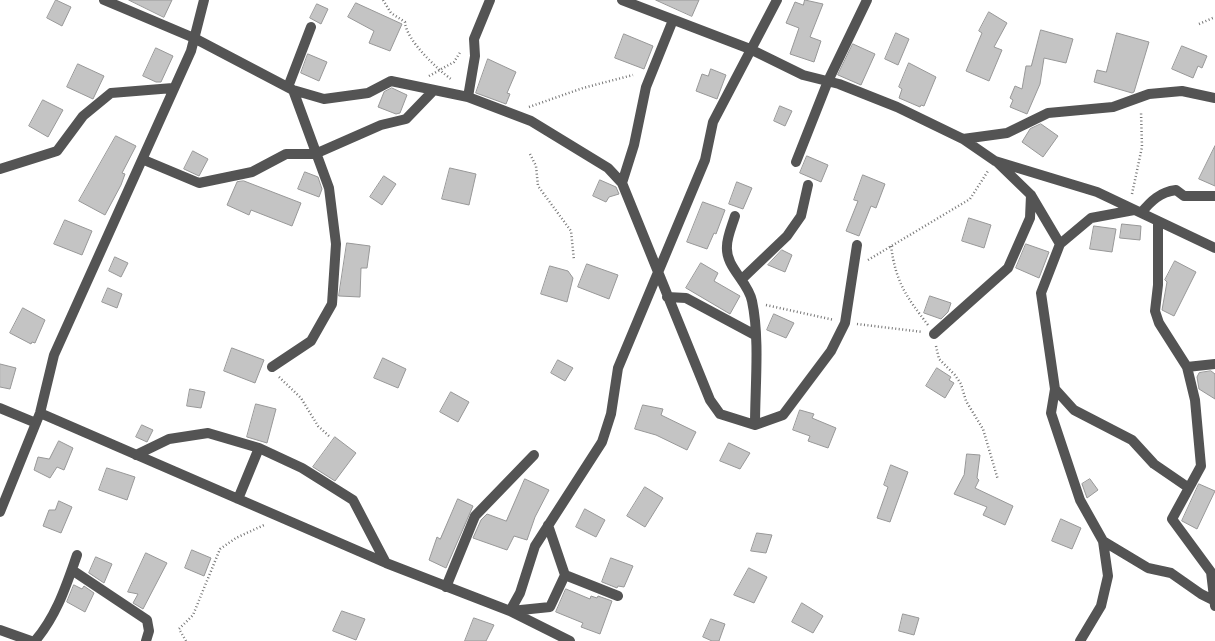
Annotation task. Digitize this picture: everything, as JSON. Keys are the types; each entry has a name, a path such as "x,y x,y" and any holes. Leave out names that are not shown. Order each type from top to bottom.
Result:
{"street":[{"path":"104,0 194,38 290,89 324,98 368,93 391,81 469,95 531,121 608,168 622,183 658,276 710,400 720,414 755,425 783,415 831,351 846,323 857,244"},
{"path":"0,512 38,418 54,355 144,160 173,88 191,52 204,0"},
{"path":"469,95 475,56 474,39 490,0"},
{"path":"622,0 750,49 803,75 828,81 897,107 963,139 995,160 1031,196 1060,244"},
{"path":"510,612 520,593 535,546 602,442 612,414 618,368 705,160 713,122 777,0"},
{"path":"796,162 828,81 867,0"},
{"path":"622,183 634,145 646,86 672,20"},
{"path":"272,367 311,341 332,304 335,235 329,188 290,89 311,27"},
{"path":"0,169 57,151 83,116 111,93 173,88"},
{"path":"144,160 199,183 252,172 286,154 315,154 381,124 406,119 434,90"},
{"path":"963,139 1008,133 1048,113 1113,107 1141,96 1182,91 1215,98"},
{"path":"995,160 1097,192 1215,248"},
{"path":"742,279 787,236 801,216 808,186"},
{"path":"1080,641 1100,606 1108,576 1103,541 1080,500 1050,412 1055,388 1041,293 1060,244 1091,218 1138,211 1166,191 1176,190 1184,196 1215,196"},
{"path":"934,334 1008,268 1030,218 1031,196"},
{"path":"735,216 727,246 728,260 742,279 752,300 755,336 755,425"},
{"path":"1158,221 1158,285 1154,311 1159,323 1187,367 1195,400 1201,466 1172,519 1211,572 1214,603"},
{"path":"667,297 686,298 755,336"},
{"path":"1187,367 1215,364"},
{"path":"1055,388 1074,410 1132,440 1154,464 1189,488"},
{"path":"0,408 38,418 136,455 386,563 510,612 570,641"},
{"path":"136,455 169,439 208,433 259,448 302,468 353,500 386,563"},
{"path":"238,499 259,448"},
{"path":"446,587 475,516 534,455"},
{"path":"510,612 550,608 565,575 548,525"},
{"path":"1103,541 1148,568 1171,573 1214,603"},
{"path":"0,630 29,640 47,627 60,604 77,555"},
{"path":"72,570 147,620 149,631 146,641"},
{"path":"565,575 618,596"}],"path":[{"path":"383,0 391,12 405,22 405,30 414,42 440,70 469,95"},
{"path":"1199,24 1215,18"},
{"path":"420,87 427,78 454,62 474,39"},
{"path":"509,113 583,88 632,75"},
{"path":"1138,211 1132,197 1142,147 1141,96"},
{"path":"530,154 536,166 538,186 571,231 574,260"},
{"path":"855,267 970,199 995,160"},
{"path":"891,246 894,268 903,293 934,334 939,359 961,384 966,402 983,429 998,480"},
{"path":"752,300 846,323 908,329 934,334"},
{"path":"272,367 280,378 301,398 318,426 329,436"},
{"path":"186,641 179,629 193,616 220,549 236,538 262,526 275,515"}],"building":[{"path":"56,0 71,7 62,26 47,18"},
{"path":"129,0 172,0 164,17"},
{"path":"656,0 699,0 692,16"},
{"path":"805,0 823,4 810,37 821,41 814,62 790,54 799,28 786,23 795,2 803,5"},
{"path":"356,3 402,24 390,51 369,43 374,31 348,17"},
{"path":"317,4 328,9 321,24 310,18"},
{"path":"989,12 1007,23 994,47 1002,50 989,81 966,71 982,33 979,31"},
{"path":"1041,30 1073,39 1066,63 1044,58 1040,84 1027,114 1010,107 1013,100 1010,98 1015,86 1022,89 1026,66 1031,66"},
{"path":"896,33 909,39 898,65 885,59"},
{"path":"1117,33 1149,42 1134,92 1132,93 1094,82 1097,70 1106,72"},
{"path":"624,34 653,46 644,69 615,58"},
{"path":"853,44 875,54 861,85 838,75"},
{"path":"1182,46 1207,56 1202,68 1198,66 1193,78 1172,69"},
{"path":"156,48 173,56 161,82 156,82 143,76"},
{"path":"308,54 327,62 319,81 301,73"},
{"path":"488,59 516,72 507,93 510,94 506,104 476,93"},
{"path":"909,63 936,77 924,106 921,105 920,107 899,98 902,89 899,87"},
{"path":"78,64 104,76 93,99 67,87"},
{"path":"711,69 726,75 717,99 696,91 702,74 708,76"},
{"path":"392,88 407,95 400,113 396,114 378,107 384,92"},
{"path":"43,100 63,110 48,137 29,126"},
{"path":"780,106 792,111 785,126 774,121"},
{"path":"1041,124 1058,136 1043,157 1022,142 1030,129"},
{"path":"116,136 136,146 122,173 125,174 121,185 105,215 79,201"},
{"path":"1215,146 1215,186 1199,179"},
{"path":"193,151 208,159 199,176 184,169"},
{"path":"807,156 828,165 821,182 800,173"},
{"path":"450,168 476,174 469,205 442,199"},
{"path":"305,172 318,177 322,189 319,197 298,189"},
{"path":"863,175 885,184 876,208 871,206 859,236 846,231 858,201 854,200"},
{"path":"384,176 396,184 382,205 370,197"},
{"path":"600,180 616,187 619,194 609,197 606,202 593,196"},
{"path":"244,181 301,203 292,226 251,210 249,215 227,205 237,182"},
{"path":"737,182 752,188 743,209 729,204"},
{"path":"703,202 725,210 716,234 714,233 707,249 687,242"},
{"path":"969,218 991,225 984,248 962,241"},
{"path":"65,220 92,231 82,255 54,244"},
{"path":"1122,224 1141,226 1140,240 1120,238"},
{"path":"1094,226 1116,229 1112,252 1090,249"},
{"path":"347,243 370,246 367,268 361,268 360,297 339,296"},
{"path":"1026,244 1049,252 1039,278 1016,268"},
{"path":"782,250 792,255 785,272 768,265"},
{"path":"115,257 128,263 121,277 109,271"},
{"path":"1175,261 1196,272 1174,316 1162,310 1167,282 1165,280"},
{"path":"701,263 718,273 714,281 740,296 730,314 686,288"},
{"path":"587,264 618,275 609,299 578,287"},
{"path":"550,266 568,271 573,278 567,302 541,294"},
{"path":"108,288 122,294 117,308 102,302"},
{"path":"930,296 951,303 948,312 941,319 924,313"},
{"path":"23,308 45,320 35,343 32,342 31,344 10,333"},
{"path":"774,314 794,323 786,338 767,330"},
{"path":"232,348 264,360 255,383 224,371"},
{"path":"383,358 406,369 398,388 374,378"},
{"path":"558,360 573,368 565,381 551,373"},
{"path":"0,364 16,368 10,389 0,387"},
{"path":"937,368 951,377 949,380 954,383 945,398 926,386"},
{"path":"1211,371 1215,374 1215,399 1199,389 1197,377 1199,373"},
{"path":"190,389 205,392 201,408 187,406"},
{"path":"451,392 469,402 458,422 440,412"},
{"path":"256,404 276,409 267,443 247,437"},
{"path":"643,405 663,409 661,415 696,432 687,450 656,435 635,429"},
{"path":"800,410 814,414 812,418 836,428 828,448 808,441 810,436 793,430"},
{"path":"142,425 153,430 147,442 136,437"},
{"path":"335,437 356,453 335,481 313,467"},
{"path":"59,441 73,448 64,470 57,467 50,478 34,470 38,457 49,459"},
{"path":"729,443 750,453 740,469 720,461"},
{"path":"967,454 980,455 977,478 979,480 975,488 1013,506 1005,525 983,515 987,507 954,494 964,475"},
{"path":"891,465 908,472 890,522 877,518 888,487 884,485"},
{"path":"107,468 135,477 127,500 99,490"},
{"path":"525,479 549,490 535,517 527,540 514,536 507,550 473,538 481,520 487,514 506,521"},
{"path":"1090,479 1098,490 1087,498 1082,484"},
{"path":"1199,484 1215,491 1197,529 1182,521"},
{"path":"645,487 663,498 645,527 627,516"},
{"path":"458,499 473,506 446,568 429,560 437,537 440,539"},
{"path":"59,501 72,507 61,533 43,526 49,510 55,510"},
{"path":"585,509 605,520 596,537 576,527"},
{"path":"1061,519 1081,528 1072,549 1052,541"},
{"path":"757,533 772,535 766,553 751,551"},
{"path":"192,550 211,558 204,576 185,568"},
{"path":"146,553 167,563 143,609 133,603 138,594 128,592"},
{"path":"96,557 112,564 104,583 89,573"},
{"path":"611,558 633,566 624,587 618,586 617,588 602,582"},
{"path":"749,568 767,577 754,603 734,595"},
{"path":"74,585 82,589 84,586 94,593 85,612 67,602"},
{"path":"566,589 590,599 591,596 597,598 598,596 612,601 600,634 581,627 583,623 556,612"},
{"path":"802,603 823,616 813,633 792,622"},
{"path":"342,611 365,619 356,640 333,631"},
{"path":"903,614 919,618 914,635 899,631"},
{"path":"474,618 494,625 486,641 465,641"},
{"path":"711,619 725,624 719,641 712,641 703,637"}]}
